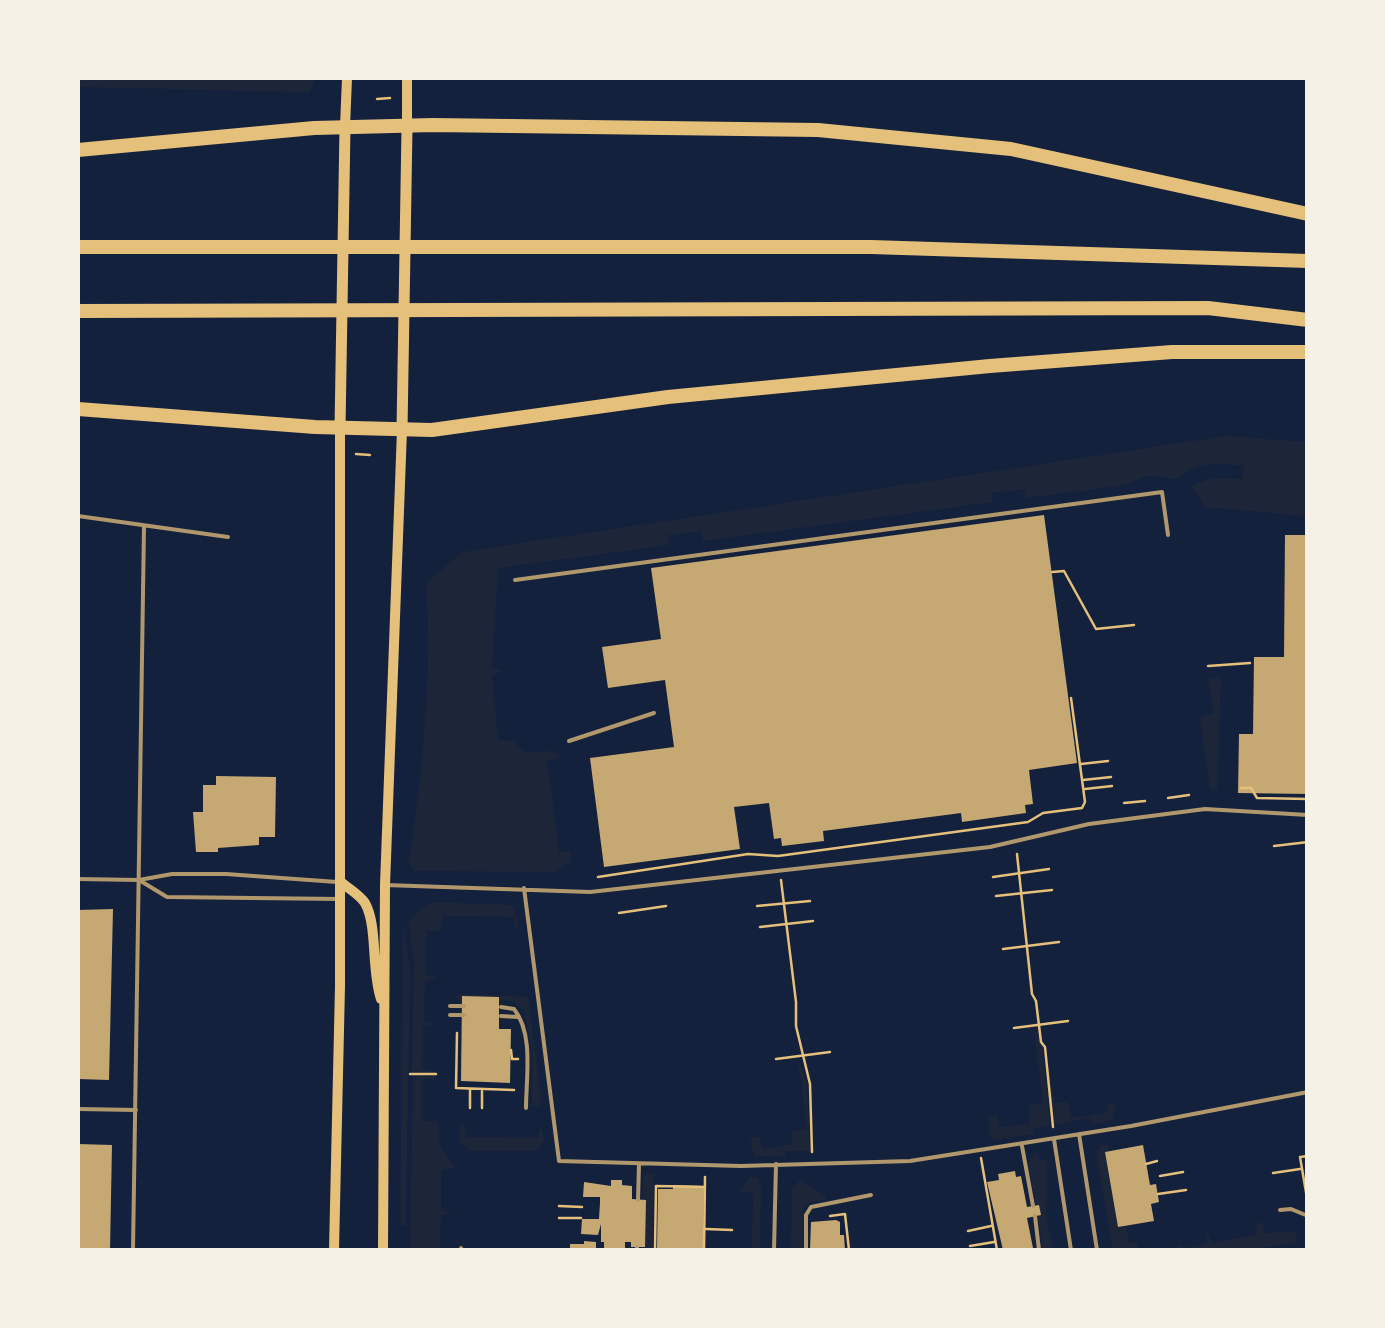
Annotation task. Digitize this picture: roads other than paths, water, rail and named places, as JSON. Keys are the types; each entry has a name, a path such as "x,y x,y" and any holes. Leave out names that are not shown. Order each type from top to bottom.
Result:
{"highway":[{"path":"78,150 345,127 837,132 1011,149 1308,214"},
{"path":"78,247 871,247 1308,261"},
{"path":"78,310 1208,308 1308,320"},
{"path":"78,409 340,428 432,430 668,397 1065,359 1172,352 1308,352"}],"main road":[{"path":"334,1250 340,899 342,168 347,78"},
{"path":"383,1250 386,885 403,393 407,78"},
{"path":"340,882 363,900 369,914 374,978 384,1009"}],"lane":[{"path":"514,580 1162,492 1168,535"},
{"path":"78,516 228,538"},
{"path":"134,1248 144,527"},
{"path":"569,740 654,713"},
{"path":"386,885 590,892 990,847 1089,824 1205,809 1308,816"},
{"path":"78,879 139,880 172,874 226,874 340,882"},
{"path":"139,880 167,897 340,899"},
{"path":"524,888 559,1162 890,1162 1022,1145 1308,1092"},
{"path":"450,1006 464,1006"},
{"path":"501,1008 514,1009 522,1019 526,1108"},
{"path":"450,1015 464,1016"},
{"path":"501,1016 522,1019"},
{"path":"78,1109 136,1110"},
{"path":"1079,1134 1097,1250"},
{"path":"1054,1139 1071,1250"},
{"path":"1022,1145 1033,1206"},
{"path":"638,1200 639,1164"},
{"path":"774,1250 776,1164"},
{"path":"806,1250 806,1215 811,1207 870,1194"},
{"path":"1280,1210 1291,1209 1308,1216"},
{"path":"1035,1216 1039,1250"}]}
